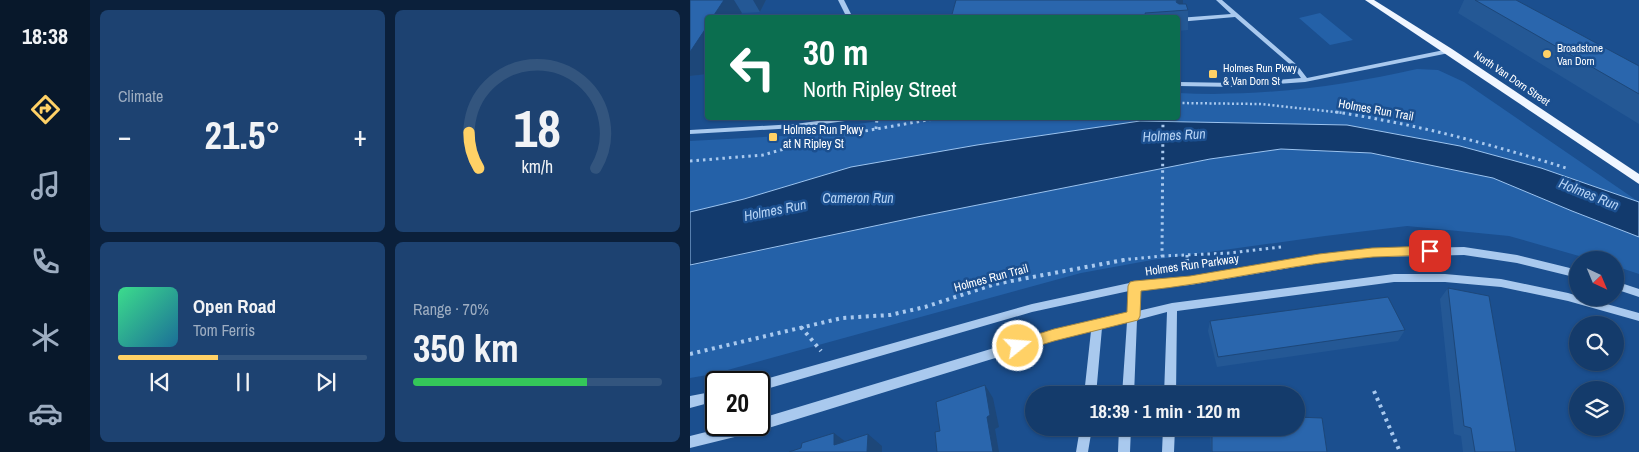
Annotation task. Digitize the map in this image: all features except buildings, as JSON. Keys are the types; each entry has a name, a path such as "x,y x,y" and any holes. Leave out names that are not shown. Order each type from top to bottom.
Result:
{"main road":[{"name":"North Van Dorn Street","path":"1368,0 1449,51 1639,180"}],"street":[{"path":"841,0 848,15"},
{"path":"1219,0 1295,66 1305,80"},
{"path":"1180,20 1236,15"},
{"path":"1180,84 1237,85 1305,80 1449,51"},
{"path":"690,132 768,128 826,120"},
{"name":"Holmes Run Parkway","path":"770,383 1032,308 1134,286 1190,281 1319,259 1372,253 1464,251 1569,271"},
{"path":"770,421 1054,335 1097,324 1172,307 1394,278 1445,278 1520,287 1603,306 1639,317"},
{"path":"1129,386 1134,316 1134,286"},
{"path":"1624,288 1639,293"},
{"path":"1170,386 1172,307"},
{"path":"1091,386 1097,324"},
{"path":"690,402 705,399"},
{"path":"690,442 714,436"},
{"path":"1082,452 1085,436"},
{"path":"1124,452 1125,436"},
{"path":"1168,452 1169,436"}],"path":[{"name":"Holmes Run Trail","path":"1180,103 1288,106 1367,117 1515,151 1566,168"},
{"path":"876,129 877,120"},
{"name":"Holmes Run Trail","path":"690,354 842,318 890,315 925,307 995,284 1087,266 1162,256 1163,120"},
{"path":"690,162 763,155 825,137"},
{"path":"800,327 834,365"},
{"path":"1374,391 1400,452"}],"shaded area":[{"path":"1320,13 1353,40 1330,45 1299,18"},
{"path":"1417,69 1438,70 1464,82 1639,202 1541,168 1460,146 1347,125 1140,121 977,145 690,212 690,141 782,136 884,120 1180,120 1180,93 1268,92 1328,86"},
{"path":"1281,149 1371,153 1493,178 1639,237 1639,274 1624,269 1624,251 1569,251 1569,253 1509,236 1407,226 1152,260 1081,273 724,371 705,371 705,375 690,378 690,266 917,217 1210,159"}],"water":[{"name":"Cameron Run","path":"1140,121 1347,125 1460,146 1541,168 1639,202 1639,237 1493,178 1371,153 1281,149 1210,159 917,217 690,265 690,212 744,199 851,167 977,145"}],"place":[{"name":"Broadstone Van Dorn","path":"1547,54"},
{"name":"Holmes Run Pkwy & Van Dorn St","path":"1213,74"},
{"name":"Holmes Run Pkwy at N Ripley St","path":"773,137"}],"route":[{"path":"1018,346 1054,335 1134,316 1134,286 1190,281 1319,259 1372,253 1430,251"}],"water label":[{"name":"Holmes Run","path":"1174,135"},
{"name":"Holmes Run","path":"1589,194"},
{"name":"Holmes Run","path":"775,210"}]}
